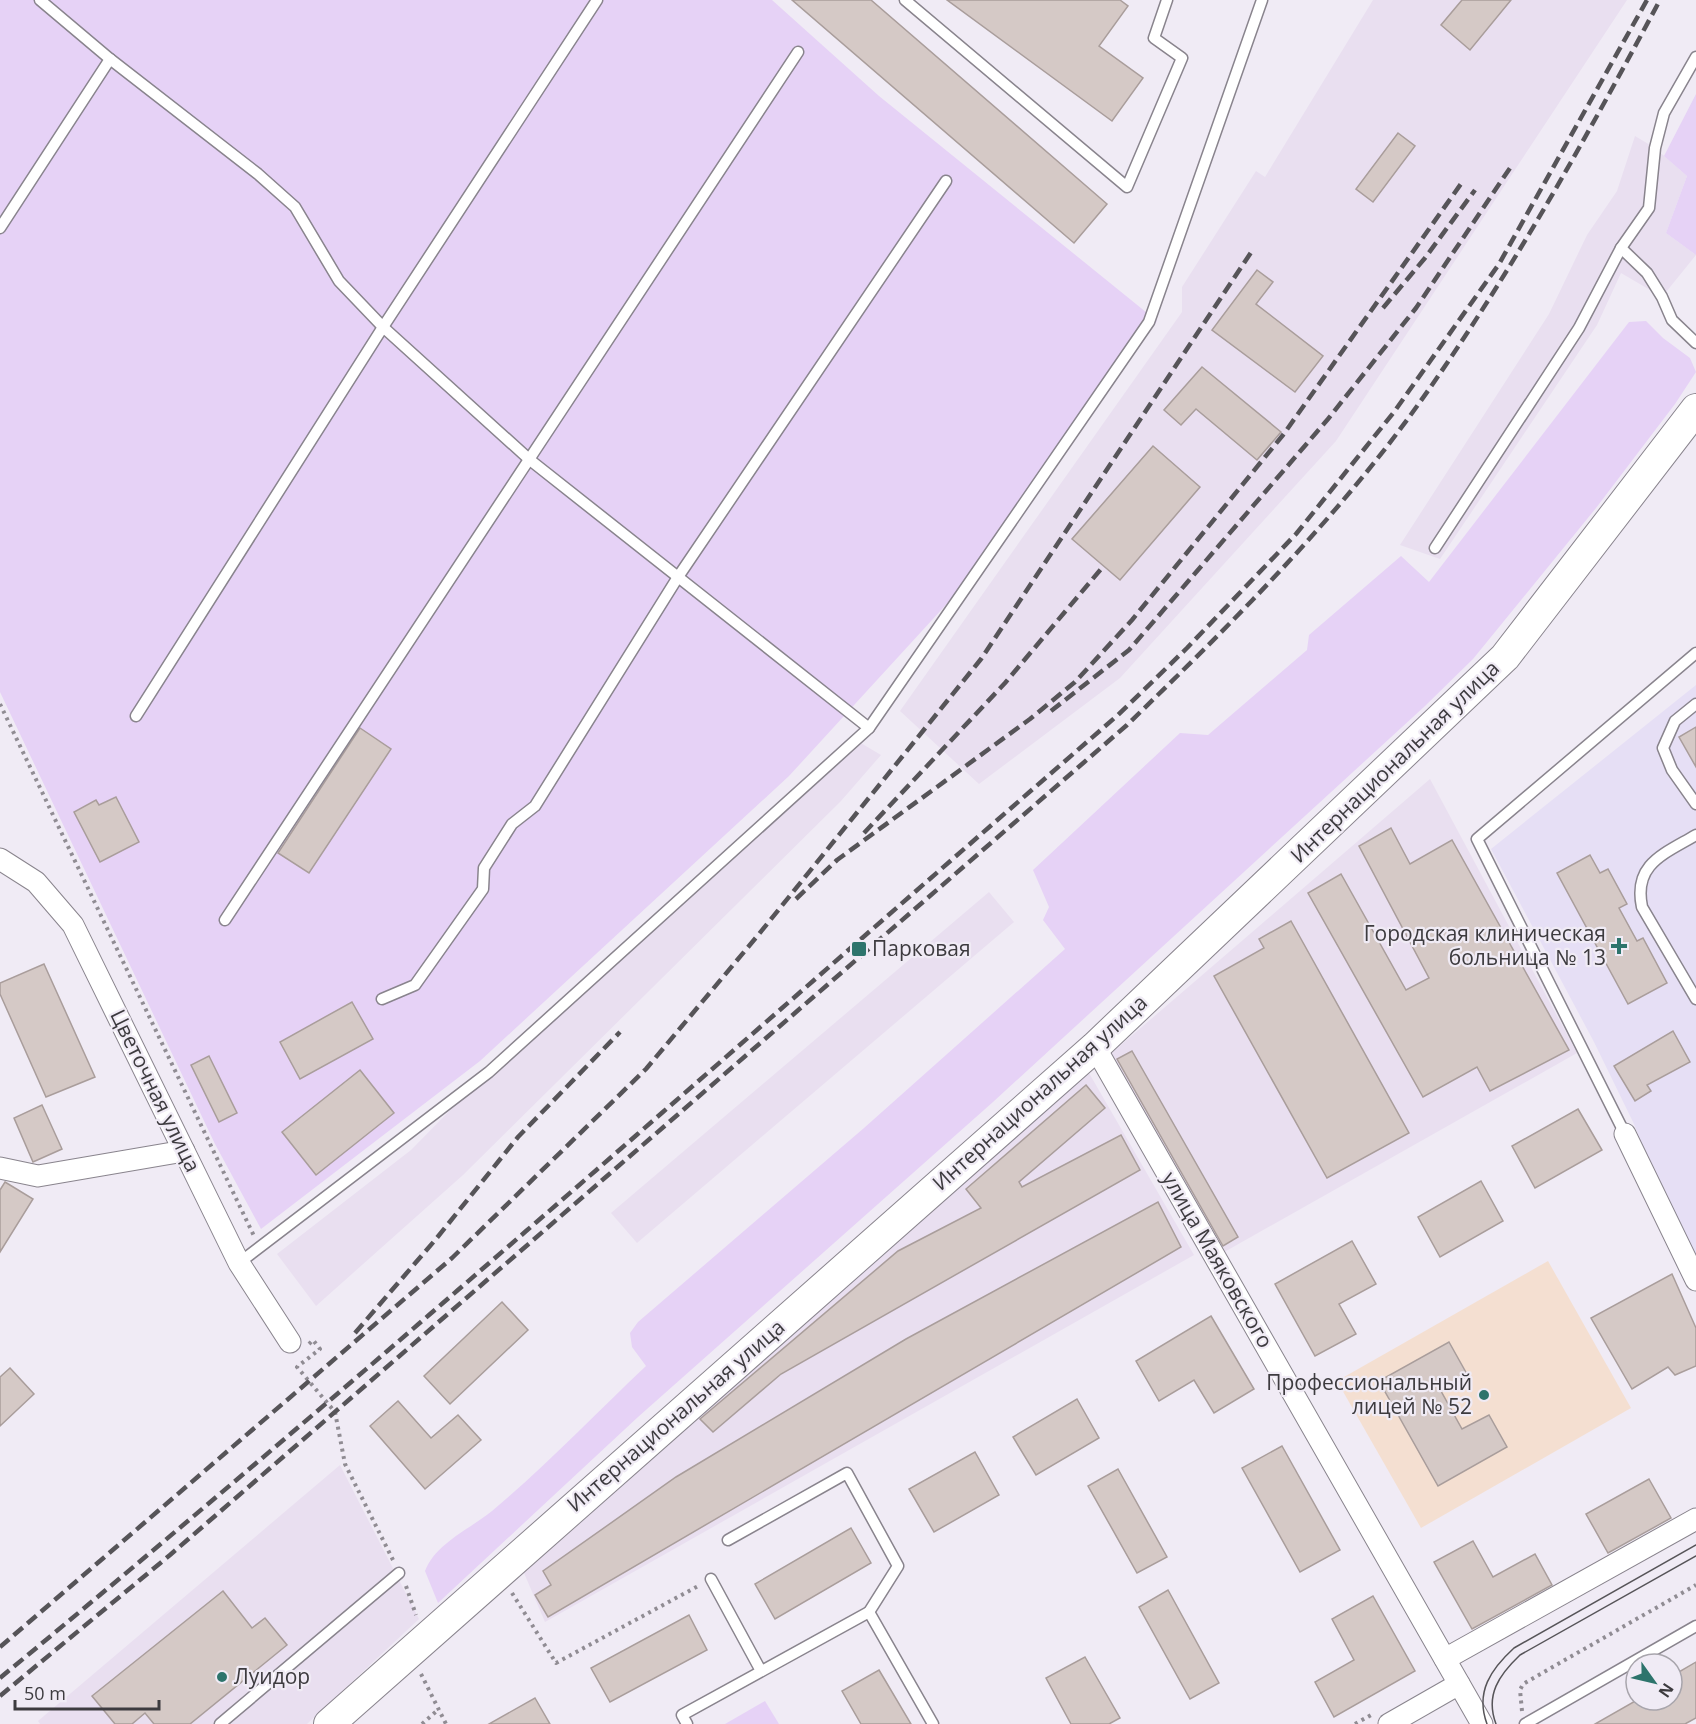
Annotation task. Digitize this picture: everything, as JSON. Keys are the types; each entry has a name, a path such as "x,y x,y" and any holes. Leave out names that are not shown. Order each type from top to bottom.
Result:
{"main road":[{"name":"Интернациональная улица","path":"340,1720 1095,1047 1505,657 1696,409"}],"street":[{"name":"Цветочная улица","path":"0,860 36,882 73,925 239,1263 290,1342"},
{"name":"улица Маяковского","path":"1095,1047 1482,1724"},
{"path":"1625,1134 1696,1280"},
{"path":"0,1168 38,1176 184,1151"},
{"path":"1445,1659 1696,1519"},
{"path":"1389,1724 1459,1684"}],"lane":[{"path":"40,0 110,59 258,174 295,207 339,281 383,327 530,460 869,728"},
{"path":"136,716 383,327 597,0"},
{"path":"905,0 1126,187 1182,58 1154,38 1167,0"},
{"path":"239,1263 489,1072 869,728 1149,322 1262,0"},
{"path":"225,920 798,52"},
{"path":"1435,548 1580,328 1621,248 1649,208 1654,148 1664,113 1696,57"},
{"path":"0,228 110,59"},
{"path":"382,999 415,985 483,889 484,868 512,824 535,806 678,577 946,181"},
{"path":"1621,248 1647,273 1672,320 1696,343"},
{"path":"1625,1134 1476,839 1696,653"},
{"path":"1696,704 1675,721 1662,748 1672,770 1696,804"},
{"path":"1696,835 1654,860 1643,873 1638,891 1642,907 1696,999"},
{"path":"687,1724 682,1715 869,1612 898,1566 847,1473 728,1540"},
{"path":"220,1724 399,1573"},
{"path":"711,1579 762,1671"},
{"path":"869,1612 933,1724"},
{"path":"1524,1719 1696,1626"}],"path":[{"path":"0,704 260,1247"},
{"path":"300,1371 335,1412 345,1464"},
{"path":"509,1586 556,1663 711,1579"},
{"path":"1524,1719 1520,1690 1523,1684 1696,1585"},
{"path":"422,1724 439,1709"}],"shaded area":[{"path":"0,0 772,0 879,96 1157,321 976,572 789,776 480,1061 261,1229 215,1144 0,692"},
{"path":"1373,0 1627,0 1336,441 1120,678 979,784 900,711 1182,312 1182,287 1256,171 1265,177"},
{"path":"1696,94 1696,255 1666,233 1687,176 1664,156"},
{"path":"1635,136 1655,148 1687,176 1666,233 1696,255 1662,297 1621,273 1597,325 1440,559 1400,545 1549,314 1587,235 1617,191"},
{"path":"1646,321 1663,338 1690,358 1696,372 1675,404 1596,508 1473,659 1425,706 993,1102 638,1417 438,1603 425,1571 437,1552 512,1494 646,1366 632,1347 630,1333 638,1322 864,1128 1065,949 1043,920 1049,907 1033,870 1180,733 1208,735 1307,650 1309,635 1401,556 1429,582 1629,322"},
{"name":"Городская клиническая больница № 13","path":"1696,685 1696,1286 1632,1164 1642,1144 1634,1124 1594,1042 1491,849"},
{"path":"854,739 881,755 841,801 463,1175 316,1306 277,1254 411,1150 475,1085"},
{"path":"1430,779 1577,1053 1219,1255 1107,1057"},
{"path":"989,892 1014,922 637,1243 611,1213"},
{"path":"1089,1073 1194,1255 545,1622 524,1573"},
{"name":"Профессиональный лицей № 52","path":"1548,1261 1631,1408 1421,1528 1337,1381"},
{"path":"340,1465 419,1619 307,1724 40,1724 38,1721"},
{"path":"765,1701 779,1724 725,1724"}],"building":[{"path":"792,0 871,0 1107,204 1074,243"},
{"path":"947,0 1120,0 1128,6 1099,46 1143,78 1112,121"},
{"path":"1462,0 1511,0 1470,50 1441,25"},
{"path":"1398,133 1415,146 1373,202 1356,189"},
{"path":"1257,270 1273,282 1256,304 1323,356 1295,392 1212,330"},
{"path":"1202,367 1281,432 1257,460 1196,409 1181,425 1164,410"},
{"path":"1153,446 1200,487 1120,580 1072,539"},
{"path":"1696,727 1696,767 1679,737"},
{"path":"360,728 391,749 309,873 278,853"},
{"path":"116,797 139,842 100,862 74,812 96,800 99,805"},
{"path":"1391,828 1410,864 1452,840 1569,1050 1490,1091 1477,1067 1423,1097 1308,893 1341,874 1406,990 1429,978 1359,846"},
{"path":"1590,855 1600,873 1608,869 1627,904 1619,908 1637,941 1643,938 1667,983 1628,1004 1557,873"},
{"path":"1291,921 1409,1133 1327,1178 1214,976 1264,948 1259,939"},
{"path":"44,964 95,1077 46,1097 0,994 0,983"},
{"path":"352,1002 373,1039 300,1079 280,1042"},
{"path":"1673,1031 1690,1062 1647,1085 1651,1091 1635,1101 1614,1066"},
{"path":"1132,1051 1238,1237 1223,1246 1117,1059"},
{"path":"209,1056 237,1113 219,1122 191,1065"},
{"path":"360,1070 394,1113 316,1175 282,1132"},
{"path":"1086,1085 1105,1108 1019,1182 1022,1187 1121,1135 1140,1170 781,1374 713,1432 700,1419 898,1251 981,1208 966,1189"},
{"path":"42,1105 62,1149 33,1162 14,1118"},
{"path":"1578,1109 1602,1150 1535,1188 1512,1146"},
{"path":"1481,1181 1503,1221 1440,1257 1418,1217"},
{"path":"5,1182 33,1199 0,1252 0,1190"},
{"path":"1158,1202 1181,1247 548,1617 535,1595 551,1585 543,1571 676,1477 906,1339"},
{"path":"1352,1241 1376,1284 1339,1304 1356,1334 1315,1356 1275,1284"},
{"path":"1672,1274 1696,1328 1696,1366 1675,1375 1668,1367 1632,1389 1591,1318"},
{"path":"502,1302 528,1330 450,1404 424,1376"},
{"path":"1211,1316 1254,1389 1214,1413 1194,1380 1159,1401 1136,1361"},
{"path":"1449,1342 1468,1376 1441,1391 1462,1429 1489,1415 1507,1447 1438,1486 1379,1381"},
{"path":"10,1368 34,1394 0,1426 0,1377"},
{"path":"1077,1399 1099,1438 1036,1475 1013,1437"},
{"path":"398,1401 431,1438 458,1415 481,1440 425,1489 370,1426"},
{"path":"1282,1446 1340,1550 1300,1572 1242,1468"},
{"path":"975,1452 999,1495 934,1532 909,1489"},
{"path":"1118,1469 1167,1557 1137,1573 1088,1486"},
{"path":"1649,1479 1671,1518 1608,1553 1586,1514"},
{"path":"851,1528 871,1563 775,1619 755,1584"},
{"path":"1473,1541 1493,1577 1535,1554 1552,1585 1472,1629 1434,1562"},
{"path":"1168,1590 1219,1683 1190,1699 1139,1607"},
{"path":"223,1591 252,1628 265,1618 287,1645 190,1724 154,1724 145,1713 132,1724 115,1724 92,1696"},
{"path":"1373,1596 1415,1671 1334,1717 1315,1682 1354,1660 1332,1619"},
{"path":"689,1615 707,1650 610,1702 591,1668"},
{"path":"1085,1657 1120,1718 1109,1724 1071,1724 1046,1678"},
{"path":"1696,1662 1696,1718 1685,1724 1595,1724 1624,1707 1624,1712 1684,1712 1684,1669"},
{"path":"879,1670 911,1724 861,1724 842,1691"},
{"path":"535,1698 550,1724 489,1724"}],"tram line":[{"path":"1487,1724 1483,1702 1487,1682 1498,1664 1514,1648 1696,1545"},
{"path":"1496,1724 1492,1704 1496,1686 1506,1670 1520,1655 1696,1556"}],"railway":[{"path":"0,1678 282,1441 562,1200 1118,715 1187,648 1296,534 1394,412 1499,264 1647,0"},
{"path":"0,1696 170,1555 1127,725 1205,649 1318,529 1388,446 1420,402 1485,305 1546,205 1660,0"},
{"path":"1051,711 1129,650 1328,419 1416,308 1512,165"},
{"path":"796,899 837,860 1030,719 1075,682 1132,620 1283,435 1463,181"},
{"path":"1383,308 1425,258 1475,190"},
{"path":"0,1647 452,1258 646,1069 759,934 981,659 1252,251"},
{"path":"864,833 1005,683 1101,569"},
{"path":"355,1333 436,1239 518,1137 620,1032"}],"place":[{"name":"Городская клиническая больница № 13","path":"1619,946"},
{"name":"Парковая","path":"859,949"},
{"name":"Профессиональный лицей № 52","path":"1484,1395"},
{"name":"Луидор","path":"222,1677"}]}
